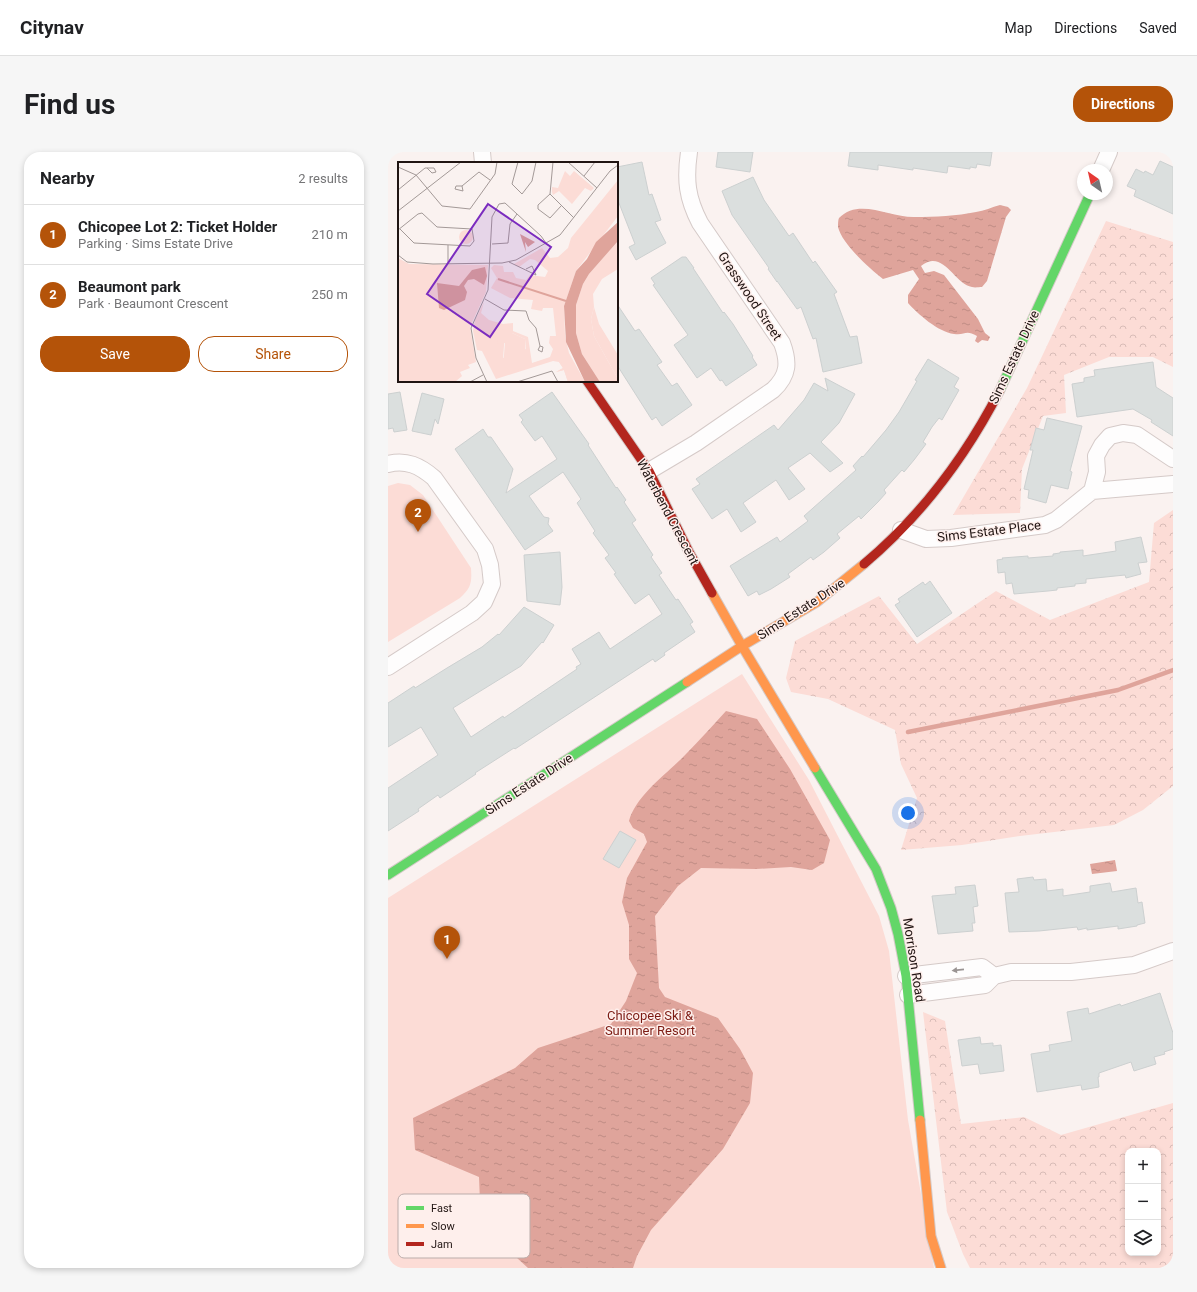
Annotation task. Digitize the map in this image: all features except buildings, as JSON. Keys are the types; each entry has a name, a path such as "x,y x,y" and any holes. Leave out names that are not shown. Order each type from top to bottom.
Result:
{"street":[{"path":"482,152 483,162"},
{"name":"Grasswood Street","path":"649,471 696,443 773,390 782,379 787,366 787,354 782,343 693,211 689,200 686,183 689,152"},
{"name":"Sims Estate Drive","path":"388,875 742,646 817,602 862,567 901,530 941,484 978,430 999,391 1087,200"},
{"name":"Waterbend Crescent","path":"588,382 649,471 689,552 742,646"},
{"path":"1173,459 1137,434 1123,433 1110,436 1102,445 1096,456 1097,472 1092,491 1173,484"},
{"path":"388,464 395,462 415,465 424,469 434,478 485,549 490,565 492,584 484,602 472,613 388,667"},
{"name":"Sims Estate Place","path":"901,530 926,539 951,538 1045,525 1056,520 1092,491"},
{"name":"Morrison Road","path":"742,646 876,869 894,914 906,976 931,1236 941,1268"},
{"path":"908,994 985,985 994,976 1011,972 1071,972 1134,965 1173,951"},
{"path":"906,976 982,968 994,976"}],"green space":[{"path":"1106,221 1173,242 1173,367 1153,357 1109,357 1064,375 1066,413 1043,416 1022,469 1020,513 953,515 1027,388"},
{"path":"398,483 410,485 423,495 471,568 471,578 469,588 460,598 388,642 388,486"},
{"path":"1173,510 1173,786 1143,810 1114,825 1020,836 962,845 901,850 917,798 901,764 895,730 828,699 791,692 786,678 795,641 879,596 917,644 996,591 1050,620 1149,582 1154,523"},
{"name":"Chicopee Ski & Summer Resort","path":"742,674 809,780 879,916 889,951 908,1120 934,1268 388,1268 388,898"},
{"path":"923,1012 945,1021 961,1124 1024,1117 1061,1135 1173,1103 1173,1268 970,1268 947,1212"}],"water":[{"path":"1000,205 1008,207 1011,210 1006,217 987,281 982,287 973,287 966,284 942,264 936,261 929,262 921,266 925,273 934,271 944,275 978,319 985,333 990,337 988,341 982,340 978,343 975,341 977,336 973,334 948,333 941,330 923,317 908,303 908,295 919,279 913,270 883,279 864,263 851,248 845,241 838,227 839,218 847,212 856,209 876,210 915,217 930,217 982,211"},
{"path":"726,711 757,719 790,769 830,840 824,863 812,870 791,867 756,869 701,868 678,886 655,916 659,988 665,997 718,1018 740,1049 753,1073 750,1103 723,1149 651,1230 637,1256 633,1268 528,1268 517,1258 530,1258 530,1194 480,1194 479,1177 415,1150 413,1118 515,1068 538,1048 611,1024 626,1001 637,973 629,959 629,925 622,902 627,878 647,842 644,834 633,828 629,821 638,802 645,793 691,749"},
{"path":"1115,860 1117,871 1092,874 1090,864"}],"waterway":[{"path":"908,732 1118,690 1173,670"}],"traffic: fast":[{"path":"1000,390 1087,200"},
{"path":"388,875 687,682"},
{"path":"815,768 876,869 891,908 898,934 906,976 920,1120"}],"traffic: slow":[{"path":"687,682 742,646 817,602 864,564"},
{"path":"712,593 815,768"},
{"path":"920,1120 931,1236 941,1268"}],"traffic: jam":[{"path":"588,382 649,471 689,552 712,593"},
{"path":"864,564 905,526 941,484 972,438 1000,390"}],"place":[{"name":"Beaumont park","path":"418,532"},
{"name":"Chicopee Lot 2: Ticket Holder","path":"447,959"}]}
